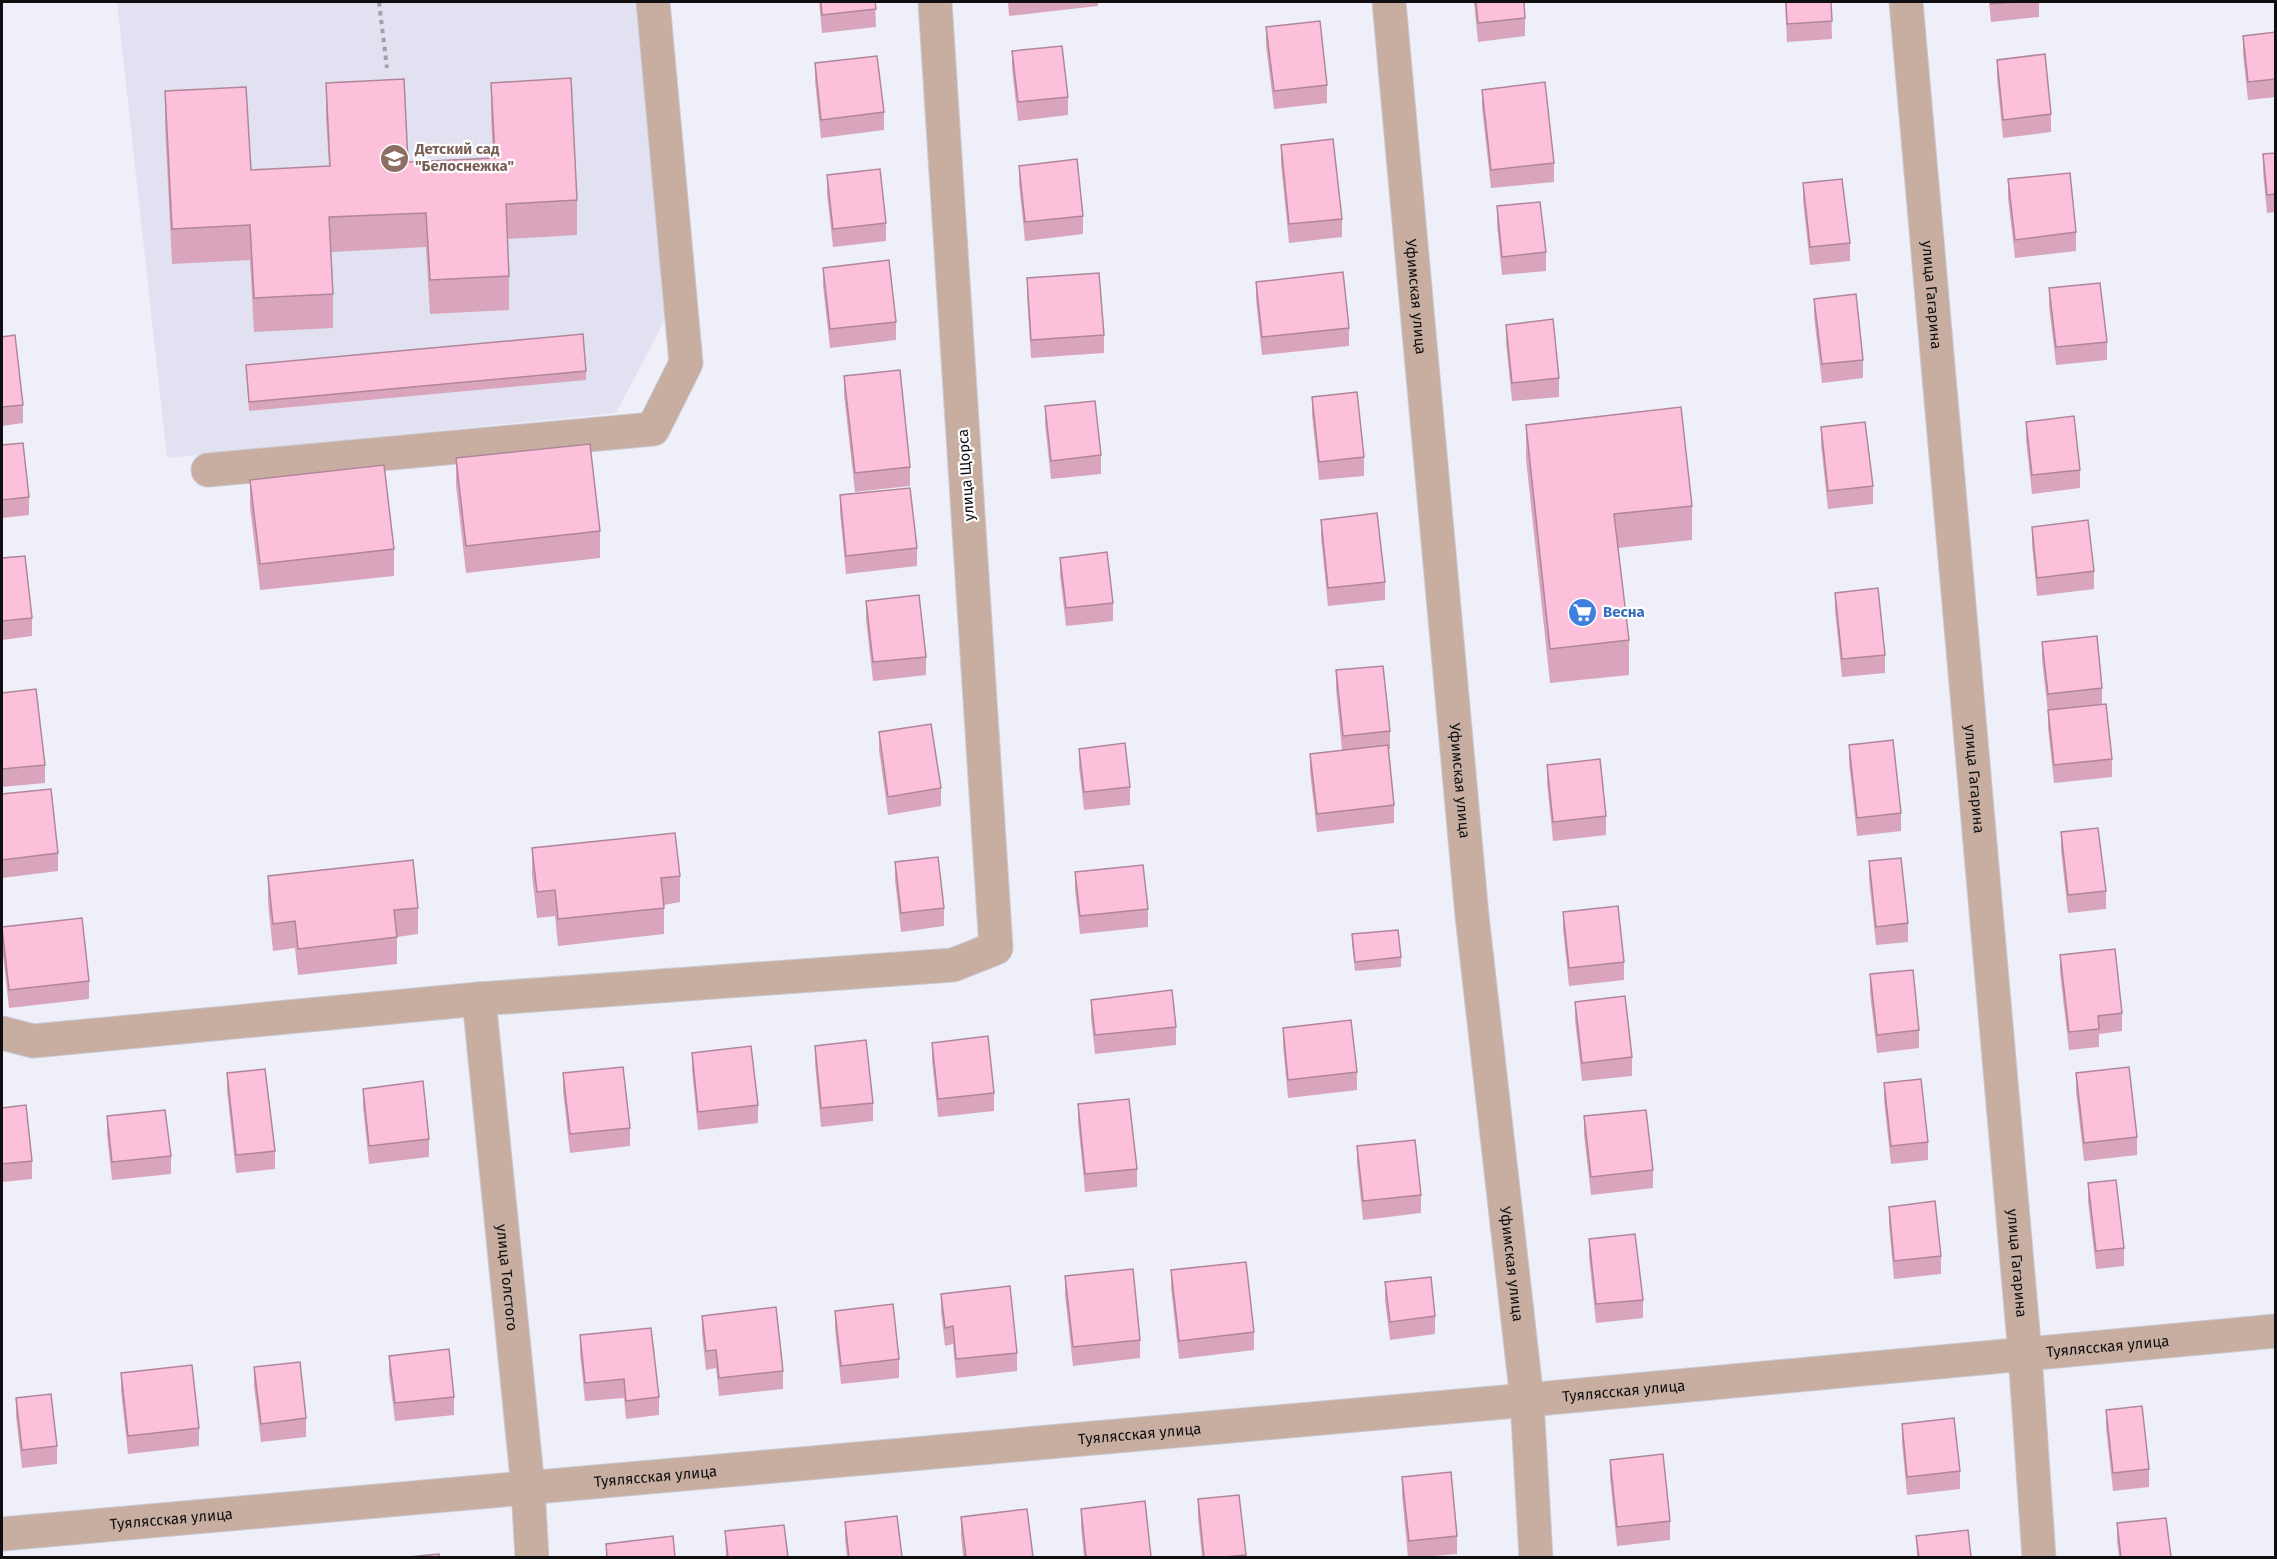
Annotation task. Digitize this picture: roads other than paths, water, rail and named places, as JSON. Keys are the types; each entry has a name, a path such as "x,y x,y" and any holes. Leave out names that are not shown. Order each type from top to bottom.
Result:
{"street":[{"path":"208,470 653,429 686,363 653,2"},
{"name":"улица Щорса","path":"479,999 953,965 996,948 935,2"},
{"name":"Уфимская улица","path":"1389,2 1471,904 1527,1400 1536,1557"},
{"name":"улица Гагарина","path":"1906,2 2025,1354 2039,1557"},
{"path":"2,1033 33,1041 479,999"},
{"name":"улица Толстого","path":"479,999 528,1488 532,1557"},
{"name":"Туялясская улица","path":"2,1534 1527,1400 2276,1331"}],"place":[{"name":"Детский сад \"Белоснежка\"","path":"394,158"},
{"name":"Весна","path":"1582,612"}]}
